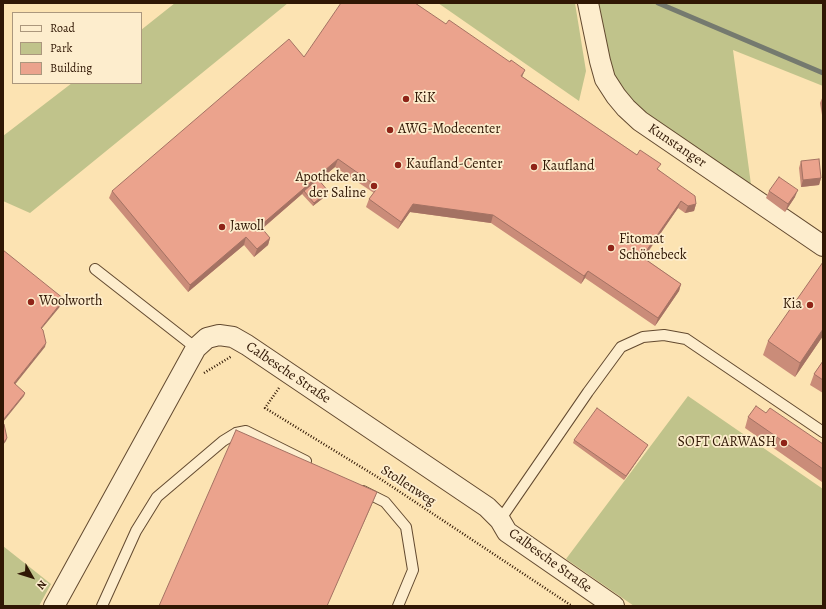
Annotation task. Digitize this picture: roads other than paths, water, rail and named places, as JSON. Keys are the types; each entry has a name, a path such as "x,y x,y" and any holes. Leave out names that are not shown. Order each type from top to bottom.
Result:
{"street":[{"name":"Kunstanger","path":"588,3 600,62 606,79 616,96 626,108 640,121 823,246"},
{"name":"Calbesche Straße","path":"54,606 196,348 207,338 219,335 233,337 247,345 487,507 500,520 507,532 614,606"}],"lane":[{"path":"95,270 196,348"},
{"path":"500,520 588,392 621,347 643,336 664,335 686,339 823,432"},
{"path":"102,606 136,531 157,497 223,441 236,433 246,432 314,466"},
{"path":"357,487 385,502 406,526 413,570 398,606"}],"waterway":[{"path":"658,3 823,73"}],"place":[{"name":"KiK","path":"406,99"},
{"name":"AWG-Modecenter","path":"390,130"},
{"name":"Kaufland-Center","path":"398,165"},
{"name":"Kaufland","path":"534,167"},
{"name":"Apotheke an der Saline","path":"374,186"},
{"name":"Jawoll","path":"222,227"},
{"name":"Fitomat Schönebeck","path":"611,248"},
{"name":"Woolworth","path":"31,302"},
{"name":"Kia","path":"810,305"},
{"name":"SOFT CARWASH","path":"784,443"}]}
